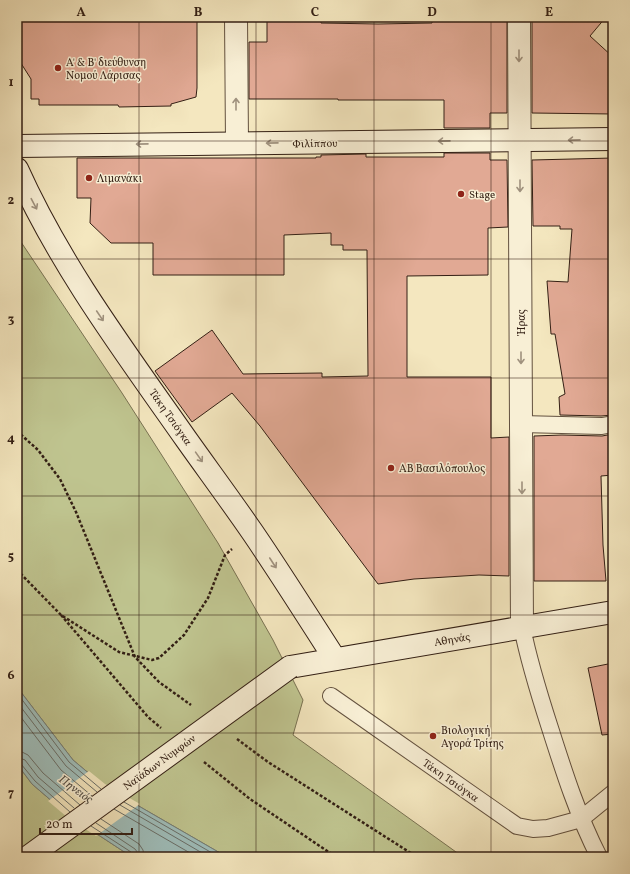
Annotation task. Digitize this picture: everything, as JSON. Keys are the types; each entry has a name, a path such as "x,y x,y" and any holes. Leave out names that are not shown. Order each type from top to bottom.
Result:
{"street":[{"path":"236,17 237,144"},
{"name":"Ήρας","path":"519,17 522,627"},
{"name":"Φιλίππου","path":"17,146 613,139"},
{"name":"Τάκη Τσιόγκα","path":"17,169 48,232 78,283 110,331 253,533 335,659"},
{"name":"Αθηνάς","path":"290,667 613,612"},
{"name":"Ναϊάδων Νυμφών","path":"28,857 290,667"}],"lane":[{"path":"521,424 602,426 613,424"},
{"path":"522,627 528,658 568,788 599,857"},
{"name":"Τάκη Τσιόγκα","path":"331,696 517,826 533,829 548,828 581,819"},
{"path":"581,819 613,793"}],"path":[{"path":"17,431 38,450 60,479 76,512 135,657 159,682 191,706"},
{"path":"17,570 61,614 118,652 152,660 159,658 184,635 208,598 227,553"},
{"path":"236,739 268,762 417,857"}],"green space":[{"path":"17,236 122,393 218,543 273,640 303,700 293,735 463,857 227,857 104,786 73,760 17,687"},
{"path":"17,764 32,784 68,815 132,857 17,857"}],"water":[{"name":"Πηνειός","path":"17,687 73,760 104,786 227,857 132,857 68,815 32,784 17,764"}],"pier":[{"path":"89,771 105,784 140,804 96,836 67,817 48,801"}],"building":[{"path":"17,17 197,17 196,97 171,104 171,106 119,107 118,105 39,105 39,99 31,99 31,79 17,57"},
{"path":"267,17 318,17 318,21 321,21 321,23 378,24 432,23 432,17 507,17 507,113 490,113 490,128 444,128 444,100 249,99 249,42 267,42"},
{"path":"532,17 606,17 590,36 613,57 613,114 532,113"},
{"path":"444,153 490,153 490,160 507,160 508,227 488,228 488,275 407,276 407,377 491,377 491,438 509,437 509,576 479,575 414,579 378,584 260,426 232,393 192,422 155,371 212,330 243,374 322,373 322,377 368,376 367,250 343,250 343,245 331,245 331,233 284,235 284,275 153,275 153,243 111,243 90,223 91,198 77,198 77,158 316,158 321,157 321,155 366,154 366,157 444,157"},
{"path":"613,158 613,415 560,415 559,397 565,394 555,334 551,334 547,281 568,282 572,229 560,229 560,226 533,226 532,160"},
{"path":"613,434 613,475 601,476 603,545 606,581 534,581 534,436 602,436"},
{"path":"613,663 613,734 602,735 588,668"}],"place":[{"name":"Α' & Β' διεύθυνση Νομού Λάρισας","path":"58,68"},
{"name":"Λιμανάκι","path":"89,178"},
{"name":"Stage","path":"461,194"},
{"name":"ΑΒ Βασιλόπουλος","path":"391,468"},
{"name":"Βιολογική Αγορά Τρίτης","path":"433,736"}]}
